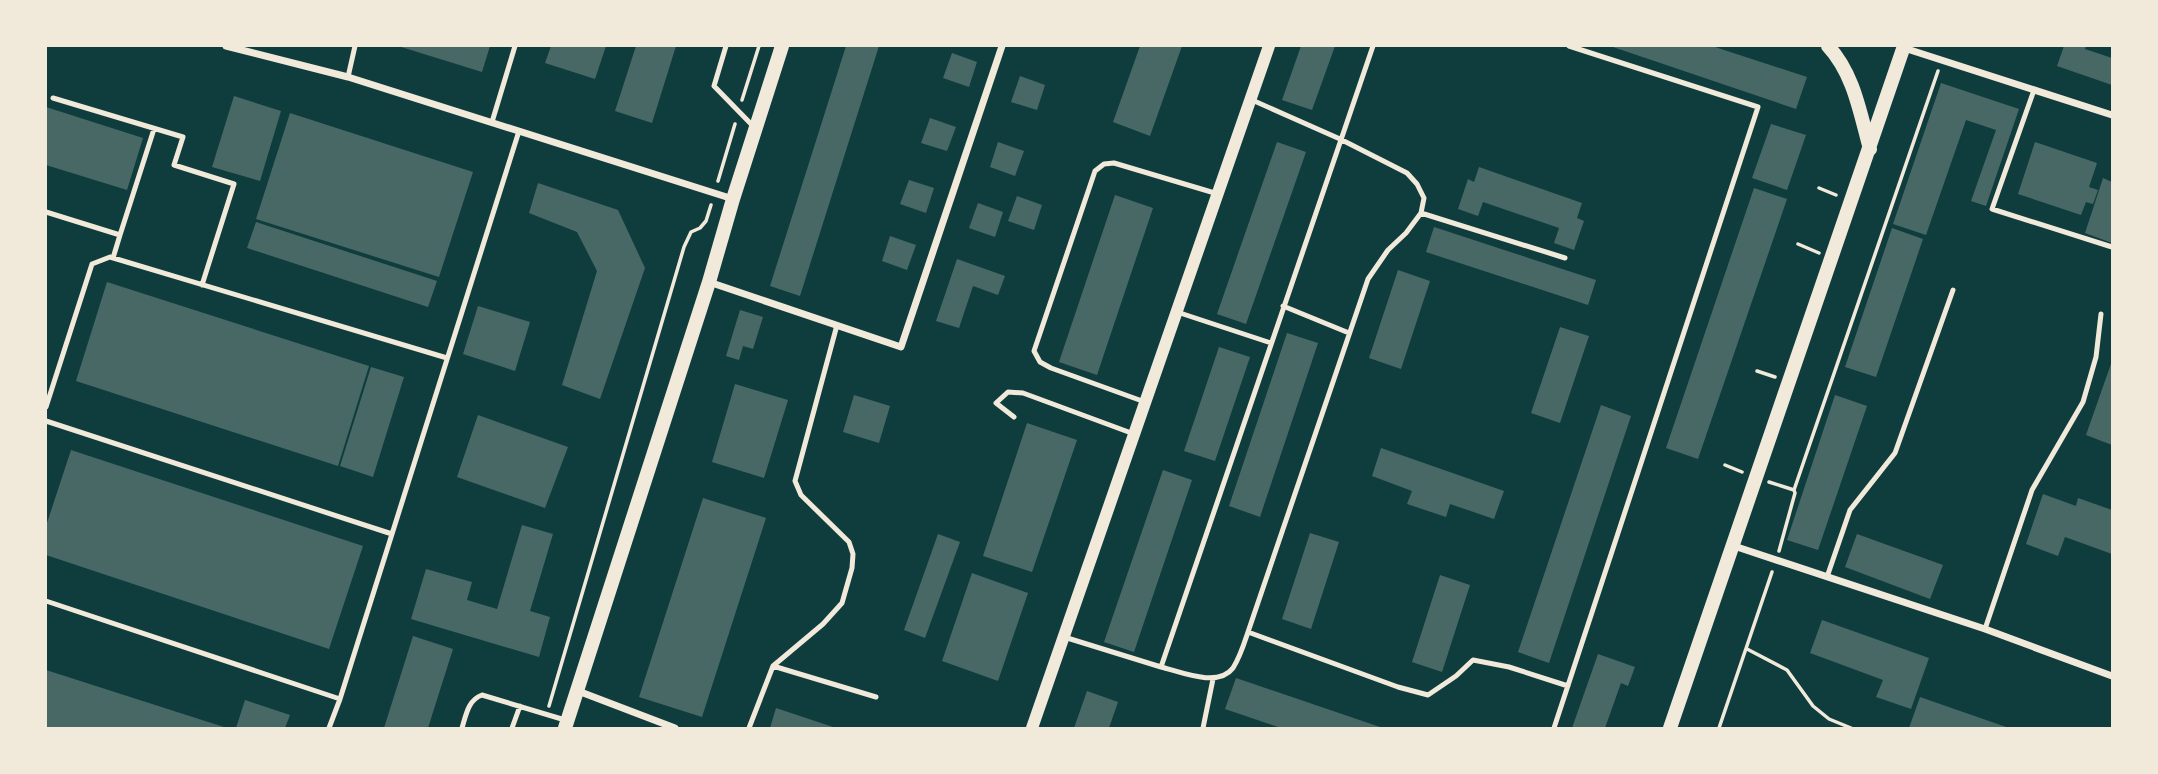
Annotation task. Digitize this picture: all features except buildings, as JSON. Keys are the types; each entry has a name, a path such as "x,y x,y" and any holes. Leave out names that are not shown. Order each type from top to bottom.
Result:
{"main road":[{"path":"566,725 782,46"},
{"path":"1828,46 1839,58 1853,86 1870,149"},
{"path":"1670,729 1870,149 1901,46"}],"street":[{"path":"226,46 348,77 733,199"},
{"path":"709,282 901,347 1002,46"},
{"path":"1032,729 1269,46"},
{"path":"1901,46 2112,115"},
{"path":"1734,546 1985,629 2112,676"},
{"path":"578,691 675,729"}],"lane":[{"path":"348,77 355,46"},
{"path":"492,122 515,46"},
{"path":"726,46 714,86 755,128"},
{"path":"1161,667 1373,46"},
{"path":"1554,729 1758,107 1569,46"},
{"path":"1590,53 1592,46"},
{"path":"2034,90 1992,209 2112,247"},
{"path":"53,98 183,137 174,165 234,184 202,285"},
{"path":"1064,637 1161,667 1213,679 1232,670 1248,632 1368,279 1388,250 1406,233 1421,213 1424,198 1418,184 1407,173 1340,139 1250,99"},
{"path":"113,258 154,129"},
{"path":"329,729 519,131"},
{"path":"1145,402 1051,368 1040,362 1034,351 1095,171 1104,164 1114,163 1218,194"},
{"path":"46,212 120,236"},
{"path":"1421,213 1565,258"},
{"path":"46,407 92,264 110,257 447,358"},
{"path":"1827,578 1850,510 1895,453 1953,290"},
{"path":"1283,306 1349,333"},
{"path":"1177,312 1271,343"},
{"path":"1985,629 2032,490 2083,402 2096,357 2101,314"},
{"path":"749,729 772,666 823,624 842,603 852,568 853,554 849,542 802,495 795,481 836,325"},
{"path":"1014,417 996,402 1008,392 1023,393 1134,434"},
{"path":"46,421 392,534"},
{"path":"46,601 340,699"},
{"path":"1248,632 1398,687 1428,695 1456,676 1473,660 1509,667 1568,686"},
{"path":"772,666 876,697"},
{"path":"1203,729 1213,679"},
{"path":"462,729 471,702 482,695 546,714 566,725"},
{"path":"512,729 520,706"}],"path":[{"path":"546,714 684,247 691,232 706,221 759,46"},
{"path":"1719,729 1776,560 1794,500 1794,490 1942,60"},
{"path":"1725,465 1757,479 1794,490"},
{"path":"1746,649 1787,670 1814,706 1829,719 1851,729"}]}
